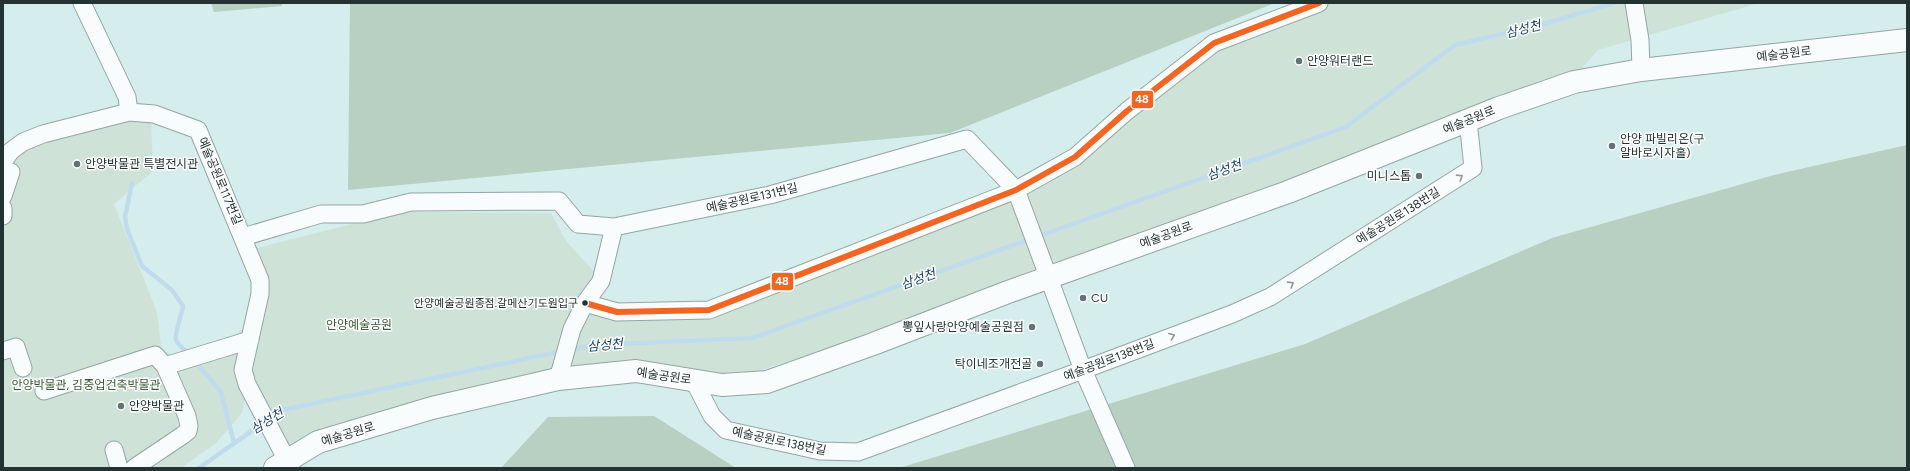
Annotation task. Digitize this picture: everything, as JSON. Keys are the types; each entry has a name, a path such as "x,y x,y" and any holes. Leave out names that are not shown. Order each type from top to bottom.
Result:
{"street":[{"path":"82,3 127,97 129,112"},
{"path":"585,303 617,312 710,310 1019,198 1074,157 1127,111 1214,43 1319,3"},
{"path":"1634,3 1640,40 1641,70"},
{"name":"예술공원로","path":"284,461 318,442 559,372 636,371 722,385 767,382 873,344 1046,269 1288,192 1498,108 1574,82 1641,70 1907,40"},
{"name":"예술공원로117번길","path":"7,167 11,152 23,142 43,134 129,112 154,114 198,130 260,280 260,294 243,370 247,384 284,461"},
{"name":"예술공원로138번길","path":"694,381 712,416 726,430 820,451 858,452 1084,370 1232,314 1270,297 1473,168 1468,120"},
{"name":"예술공원로131번길","path":"243,237 321,214 363,214 411,202 559,201 578,224 614,227 770,195 967,138 1019,198"},
{"path":"3,196 7,167"},
{"path":"1019,198 1084,370 1126,468"},
{"path":"3,208 3,216"},
{"path":"559,372 572,329 585,303 600,281 614,227"},
{"path":"165,366 184,362 250,340"},
{"path":"3,350 16,347 23,368"},
{"path":"44,391 155,355 165,366 187,416 189,426 188,431 183,435 134,468"},
{"path":"114,450 119,468"}],"green space":[{"path":"211,3 282,3 282,6 214,12"},
{"path":"350,3 1275,3 950,133 348,190"},
{"name":"안양예술공원","path":"1314,3 1759,3 1598,50 1573,78 1049,275 722,383 580,374 288,459 252,391 250,339 255,322 253,249 400,212 551,213 566,241 601,279 586,302 709,309 1016,189 1127,109 1214,42"},
{"name":"안양박물관, 김중업건축박물관","path":"117,118 151,118 153,171 114,204 157,312 161,346 171,356 229,339 248,325 246,393 242,413 216,443 181,468 3,468 3,175 5,169 31,143"},
{"path":"1907,145 1907,468 899,468 1305,344 1552,238 1774,175"},
{"path":"654,416 736,468 501,468 548,417"}],"waterway":[{"name":"삼성천","path":"570,350 592,345 752,338 1346,127 1455,45 1540,25 1614,3"},
{"path":"132,183 125,217 127,229 142,266 172,290 183,306 176,334 176,340 189,354"},
{"name":"삼성천","path":"269,419 282,410 563,351"},
{"path":"195,361 221,392 234,443"},
{"name":"삼성천","path":"199,468 263,423"}],"transit line":[{"name":"48","path":"585,303 617,312 709,310 1016,190 1075,157 1127,111 1214,43 1319,3"}],"place":[{"name":"안양워터랜드","path":"1299,61"},
{"name":"안양 파빌리온(구 알바로시자홀)","path":"1612,146"},
{"name":"안양박물관 특별전시관","path":"77,164"},
{"name":"미니스톱","path":"1419,176"},
{"name":"CU","path":"1083,298"},
{"name":"안양예술공원종점.갈메산기도원입구","path":"585,303"},
{"name":"뽕잎사랑안양예술공원점","path":"1032,327"},
{"name":"탁이네조개전골","path":"1040,364"},
{"name":"안양박물관","path":"121,406"}]}
